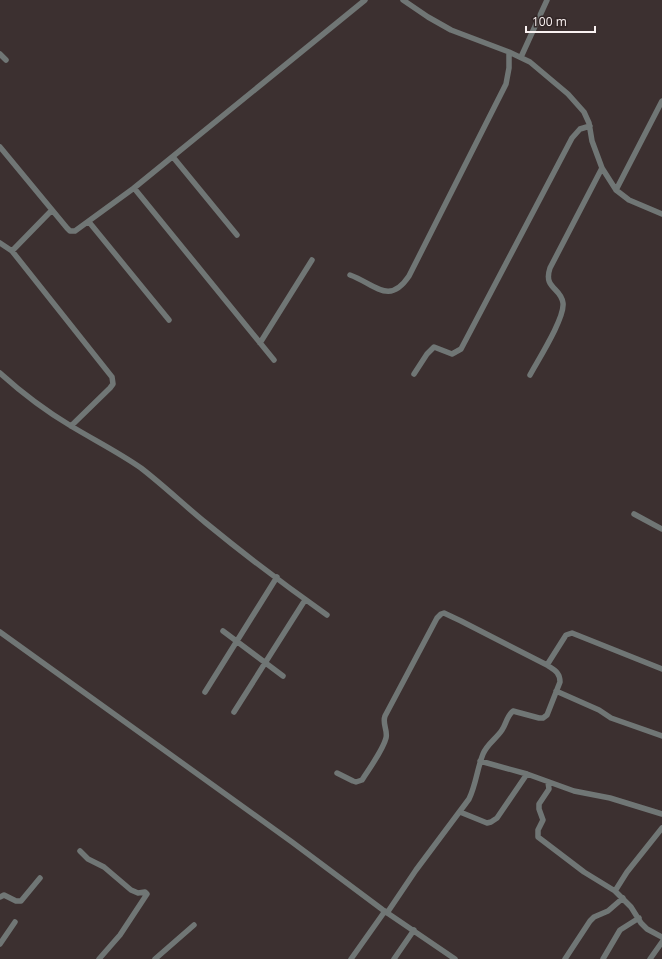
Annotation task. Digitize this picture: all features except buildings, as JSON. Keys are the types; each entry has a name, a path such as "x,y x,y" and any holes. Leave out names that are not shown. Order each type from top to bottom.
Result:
{"street":[{"path":"0,146 70,231 78,230 134,188 366,0"},
{"path":"403,0 451,30 509,52 530,62 568,94 584,112 590,126 592,141 602,168 616,190 629,200 662,214"},
{"path":"520,57 547,0"},
{"path":"350,275 383,291 390,292 404,283 409,276 506,84 509,68 509,52"},
{"path":"0,54 6,60"},
{"path":"616,190 662,101"},
{"path":"414,374 427,354 434,348 452,354 461,349 572,138 580,129 590,126"},
{"path":"172,157 237,235"},
{"path":"530,375 560,320 563,309 562,300 549,283 548,279 550,268 602,168"},
{"path":"134,188 274,360"},
{"path":"12,251 52,211"},
{"path":"89,222 169,320"},
{"path":"0,243 12,251 112,377 113,384 110,388 71,426"},
{"path":"260,342 312,260"},
{"path":"1,376 49,412 115,450 140,468 175,495 205,522 305,600 327,615"},
{"path":"634,514 662,529"},
{"path":"205,692 277,577"},
{"path":"234,712 305,600"},
{"path":"337,773 356,782 362,780 386,737 384,722 385,716 437,618 444,613 558,672 560,682 546,715 543,718 539,718 512,712 503,729 485,749 480,761 473,791 460,812 351,959"},
{"path":"223,631 283,676"},
{"path":"0,632 292,842 386,912 455,959"},
{"path":"547,665 566,635 572,632 662,669"},
{"path":"556,691 599,710 611,718 662,736"},
{"path":"480,761 527,774 574,791 610,798 662,814"},
{"path":"460,812 487,822 491,822 497,818 527,774"},
{"path":"548,782 548,792 539,804 544,820 538,830 538,837 584,872 615,891 631,907 646,929 662,937"},
{"path":"615,891 662,828"},
{"path":"80,851 88,859 104,867 131,890 138,893 145,892 147,894 120,935 99,959"},
{"path":"0,897 4,895 16,901 21,901 40,878"},
{"path":"565,959 590,921 594,917 608,911 623,898"},
{"path":"603,959 620,930 639,918"},
{"path":"0,944 15,922"},
{"path":"155,959 194,925"},
{"path":"394,959 414,930"},
{"path":"650,959 662,942"}]}
